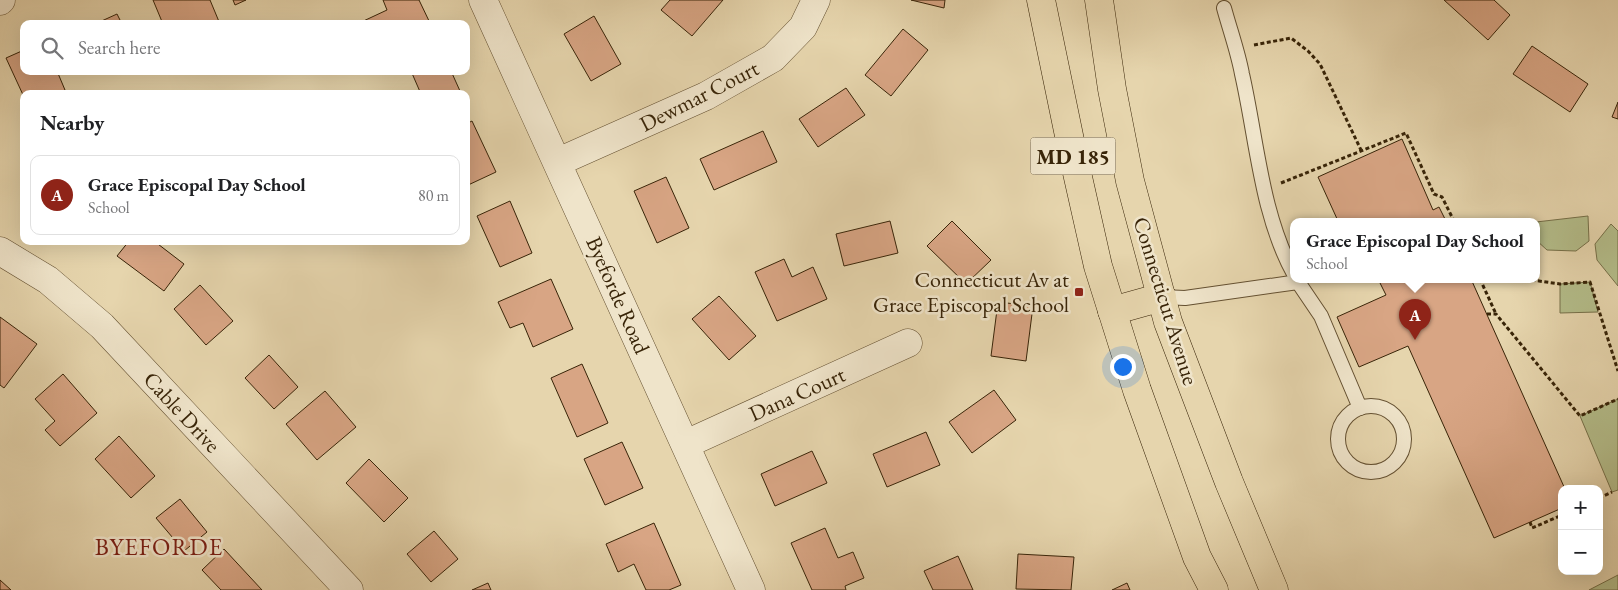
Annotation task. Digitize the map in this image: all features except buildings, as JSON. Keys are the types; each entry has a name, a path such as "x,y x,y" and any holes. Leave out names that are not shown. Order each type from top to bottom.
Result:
{"main road":[{"name":"MD 185","path":"1042,0 1072,155 1098,266 1137,390 1190,539 1214,590"},
{"name":"Connecticut Avenue","path":"1098,0 1112,90 1130,181 1168,322 1228,482 1274,590"},
{"path":"1112,310 1162,297"}],"street":[{"name":"Byeforde Road","path":"483,0 751,590"},
{"name":"Dewmar Court","path":"558,162 706,96 773,58 803,27 816,0"},
{"name":"Cable Drive","path":"0,251 48,280 102,326 349,590"},
{"name":"Dana Court","path":"686,444 908,343"}],"lane":[{"path":"1224,8 1235,48 1264,188 1284,255 1290,266"},
{"path":"1162,297 1185,298 1290,279"},
{"path":"1299,283 1321,316 1360,408"},
{"path":"1370,406 1389,411 1402,426 1404,436 1400,456 1386,469 1376,473 1354,468 1340,453 1337,442 1338,431 1350,413 1360,408 1370,406"}],"path":[{"path":"1235,48 1291,38 1308,51 1320,64 1361,150"},
{"path":"1282,182 1406,133 1434,194 1442,197 1452,218"},
{"path":"1540,281 1560,284 1590,282 1618,371"},
{"path":"1482,283 1496,314 1580,416 1618,399"},
{"path":"1487,314 1496,314"},
{"path":"1603,496 1612,492"},
{"path":"1530,522 1532,528 1558,517"}],"green space":[{"path":"1588,216 1589,241 1576,251 1547,250 1540,244 1540,222"},
{"path":"1611,224 1618,231 1618,286 1597,260 1595,244"},
{"path":"1590,282 1598,312 1560,313 1560,284"},
{"path":"1618,399 1618,490 1612,492 1580,416"},
{"path":"1618,575 1618,590 1589,590"}],"place":[{"name":"Connecticut Av at Grace Episcopal School","path":"1079,292"},
{"name":"Grace Episcopal Day School","path":"1415,340"}],"district":[{"name":"BYEFORDE","path":"159,546"}]}
